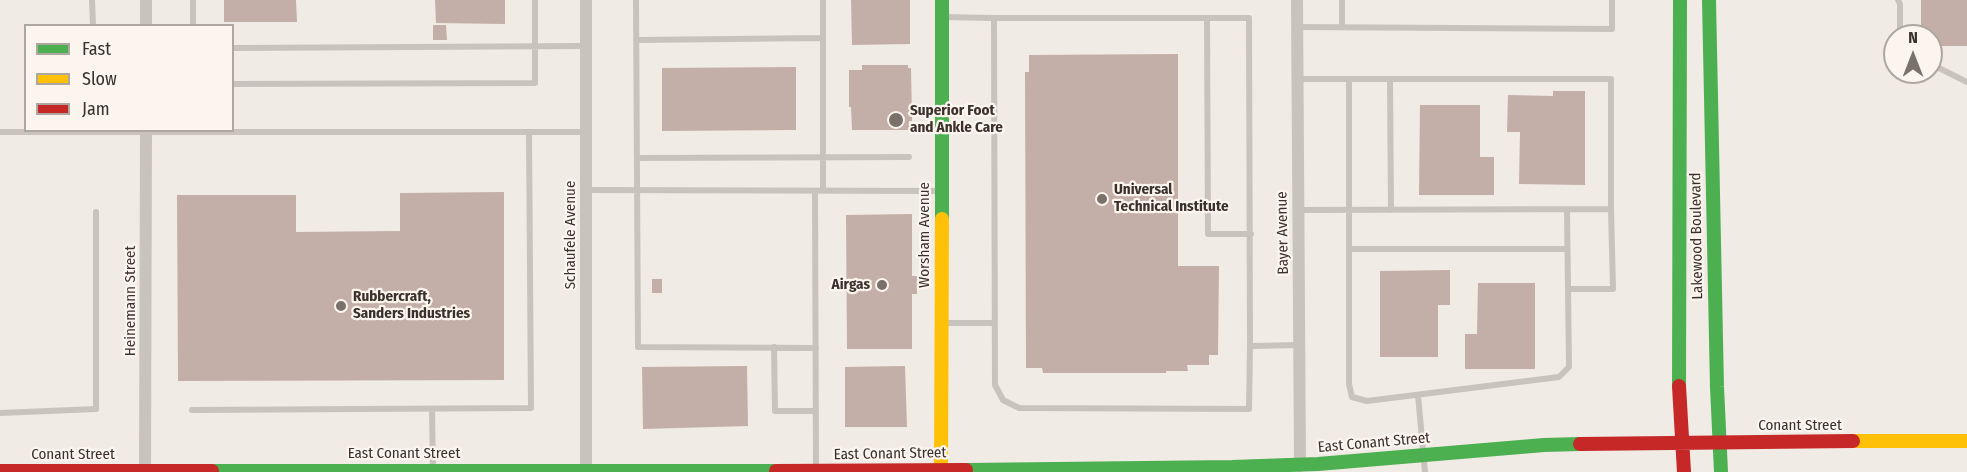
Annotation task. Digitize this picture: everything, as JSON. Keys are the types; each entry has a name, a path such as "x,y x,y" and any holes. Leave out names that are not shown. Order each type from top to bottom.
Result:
{"street":[{"path":"146,0 146,24"},
{"name":"Schaufele Avenue","path":"586,0 586,471"},
{"name":"Worsham Avenue","path":"941,470 942,0"},
{"name":"Bayer Avenue","path":"1297,0 1300,466"},
{"name":"Lakewood Boulevard","path":"1680,0 1680,401 1684,472"},
{"name":"Lakewood Boulevard","path":"1709,0 1721,472"},
{"name":"Heinemann Street","path":"145,472 146,132"},
{"name":"Conant Street","path":"1633,442 1967,441"},
{"name":"East Conant Street","path":"145,472 1058,471 1389,462 1487,449 1633,442"},
{"name":"Conant Street","path":"0,471 145,472"}],"lane":[{"path":"92,0 93,24"},
{"path":"193,0 193,24"},
{"path":"234,84 535,83 535,0"},
{"path":"636,0 638,347 816,348"},
{"path":"823,0 823,190"},
{"path":"1342,0 1342,27"},
{"path":"1296,27 1612,29 1612,0"},
{"path":"1898,0 1900,24"},
{"path":"942,17 1249,18 1251,234 1249,409 1018,408 1003,400 995,385 994,18"},
{"path":"1208,18 1209,234 1251,234"},
{"path":"637,40 823,38"},
{"path":"234,48 586,46"},
{"path":"1943,70 1967,82"},
{"path":"1297,80 1611,80 1613,289 1568,289"},
{"path":"1349,80 1349,384 1352,398 1367,401 1559,377 1569,367 1567,210"},
{"path":"1390,80 1391,210"},
{"path":"0,132 586,132"},
{"path":"192,410 531,408 529,133"},
{"path":"637,158 909,157"},
{"path":"587,190 942,190"},
{"path":"815,190 816,471"},
{"path":"1298,210 1611,210"},
{"path":"0,412 96,409 96,212"},
{"path":"1349,249 1568,249"},
{"path":"941,323 994,323"},
{"path":"1250,346 1299,345"},
{"path":"774,347 775,411 816,411"},
{"path":"1418,395 1425,472"},
{"path":"432,408 434,471"}],"building":[{"path":"224,0 296,0 297,22 224,22"},
{"path":"435,0 505,0 505,24 436,23"},
{"path":"851,0 910,0 910,44 852,45"},
{"path":"1921,0 1967,0 1967,46 1943,46 1943,24 1921,24"},
{"path":"433,25 446,25 447,40 433,40"},
{"name":"Universal Technical Institute","path":"1178,54 1178,266 1219,266 1218,355 1209,355 1209,365 1187,365 1188,371 1166,371 1166,373 1043,373 1042,368 1026,368 1025,72 1029,72 1029,55"},
{"path":"862,65 908,65 908,68 911,68 912,121 909,121 909,130 852,130 851,107 849,107 849,70 862,70"},
{"path":"796,67 796,130 662,131 662,68"},
{"path":"1553,91 1585,91 1585,185 1519,184 1520,132 1507,132 1508,95 1553,96"},
{"path":"1420,105 1480,105 1480,157 1494,157 1494,195 1419,195"},
{"name":"Rubbercraft, Sanders Industries","path":"504,192 504,380 178,381 177,195 296,195 296,232 400,231 400,193"},
{"name":"Airgas","path":"912,214 912,276 917,276 917,294 912,294 912,349 847,349 846,215"},
{"path":"1450,270 1450,305 1438,305 1438,357 1380,357 1380,271"},
{"path":"652,279 662,279 662,293 652,293"},
{"path":"1478,283 1535,283 1535,369 1465,369 1465,334 1477,334"},
{"path":"747,366 748,426 643,429 642,367"},
{"path":"905,366 907,427 845,427 845,367"}],"traffic: fast":[{"path":"942,0 942,219"},
{"path":"1679,386 1680,0"},
{"path":"1709,0 1717,387 1721,472"},
{"path":"966,470 1318,464 1580,444"},
{"path":"212,471 776,471"}],"traffic: slow":[{"path":"941,470 942,219"},
{"path":"1853,441 1967,441"}],"traffic: jam":[{"path":"1679,386 1684,472"},
{"path":"1580,444 1853,441"},
{"path":"776,471 966,470"},
{"path":"0,471 212,471"}],"place":[{"name":"Superior Foot and Ankle Care","path":"896,120"},
{"name":"Universal Technical Institute","path":"1102,199"},
{"name":"Airgas","path":"882,285"},
{"name":"Rubbercraft, Sanders Industries","path":"341,306"}]}
